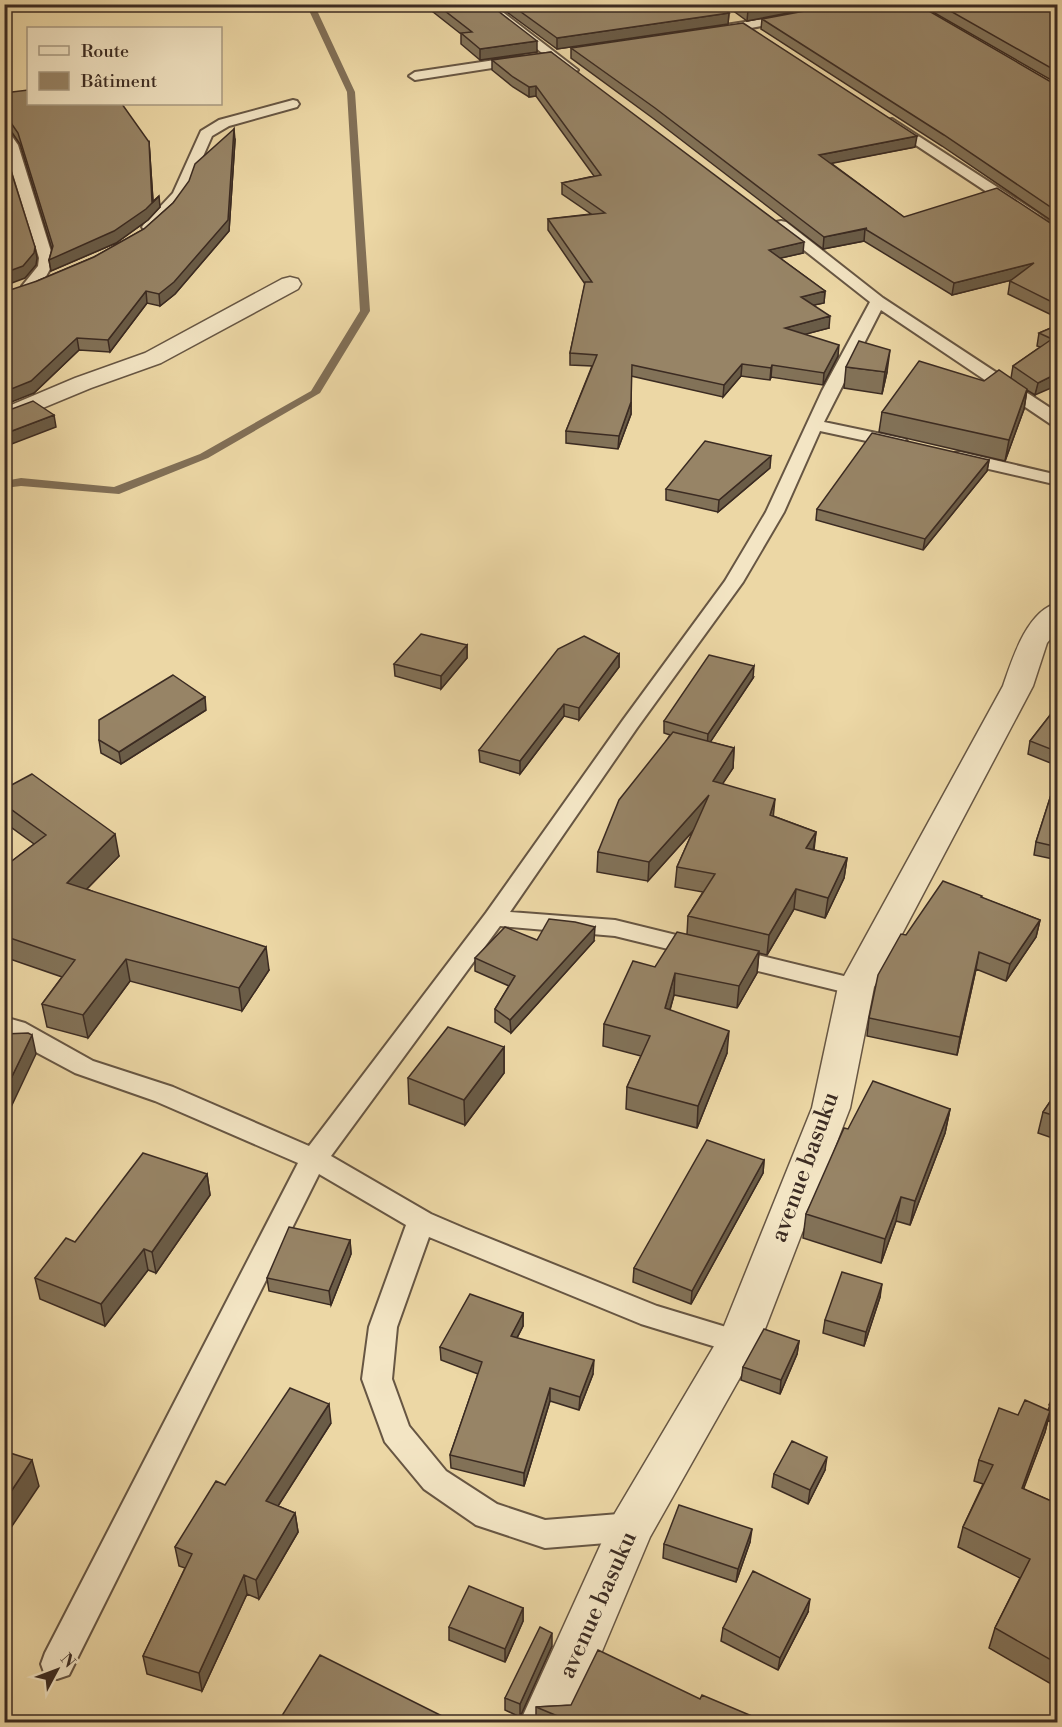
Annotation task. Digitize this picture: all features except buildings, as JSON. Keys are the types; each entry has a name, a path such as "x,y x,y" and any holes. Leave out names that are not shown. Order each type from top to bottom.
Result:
{"street":[{"path":"4,417 83,383 162,354 290,284"},
{"name":"avenue basuku","path":"544,1722 576,1656 631,1527 739,1342 831,1108 856,987 1018,686 1033,640 1058,611"}],"lane":[{"path":"484,4 581,76"},
{"path":"709,32 808,15"},
{"path":"726,16 763,40"},
{"path":"415,76 575,52"},
{"path":"141,233 150,227 179,195 206,134 224,123 292,104"},
{"path":"880,115 1058,235"},
{"path":"4,135 10,146 46,258 45,266 22,290 53,279"},
{"path":"769,216 878,301 1058,421"},
{"path":"57,1664 314,1159 494,918 734,582 775,512 830,391 878,301"},
{"path":"816,425 911,445"},
{"path":"946,454 1058,480"},
{"path":"494,918 615,928 856,987"},
{"path":"4,1026 16,1029 84,1067 164,1094 314,1159 421,1221 651,1316 739,1342"},
{"path":"421,1221 383,1327 378,1369 377,1379 396,1433 435,1480 487,1515 545,1534 631,1527"}],"waterway":[{"path":"4,485 21,482 115,491 204,456 315,393 365,311 351,92 310,4"}]}
